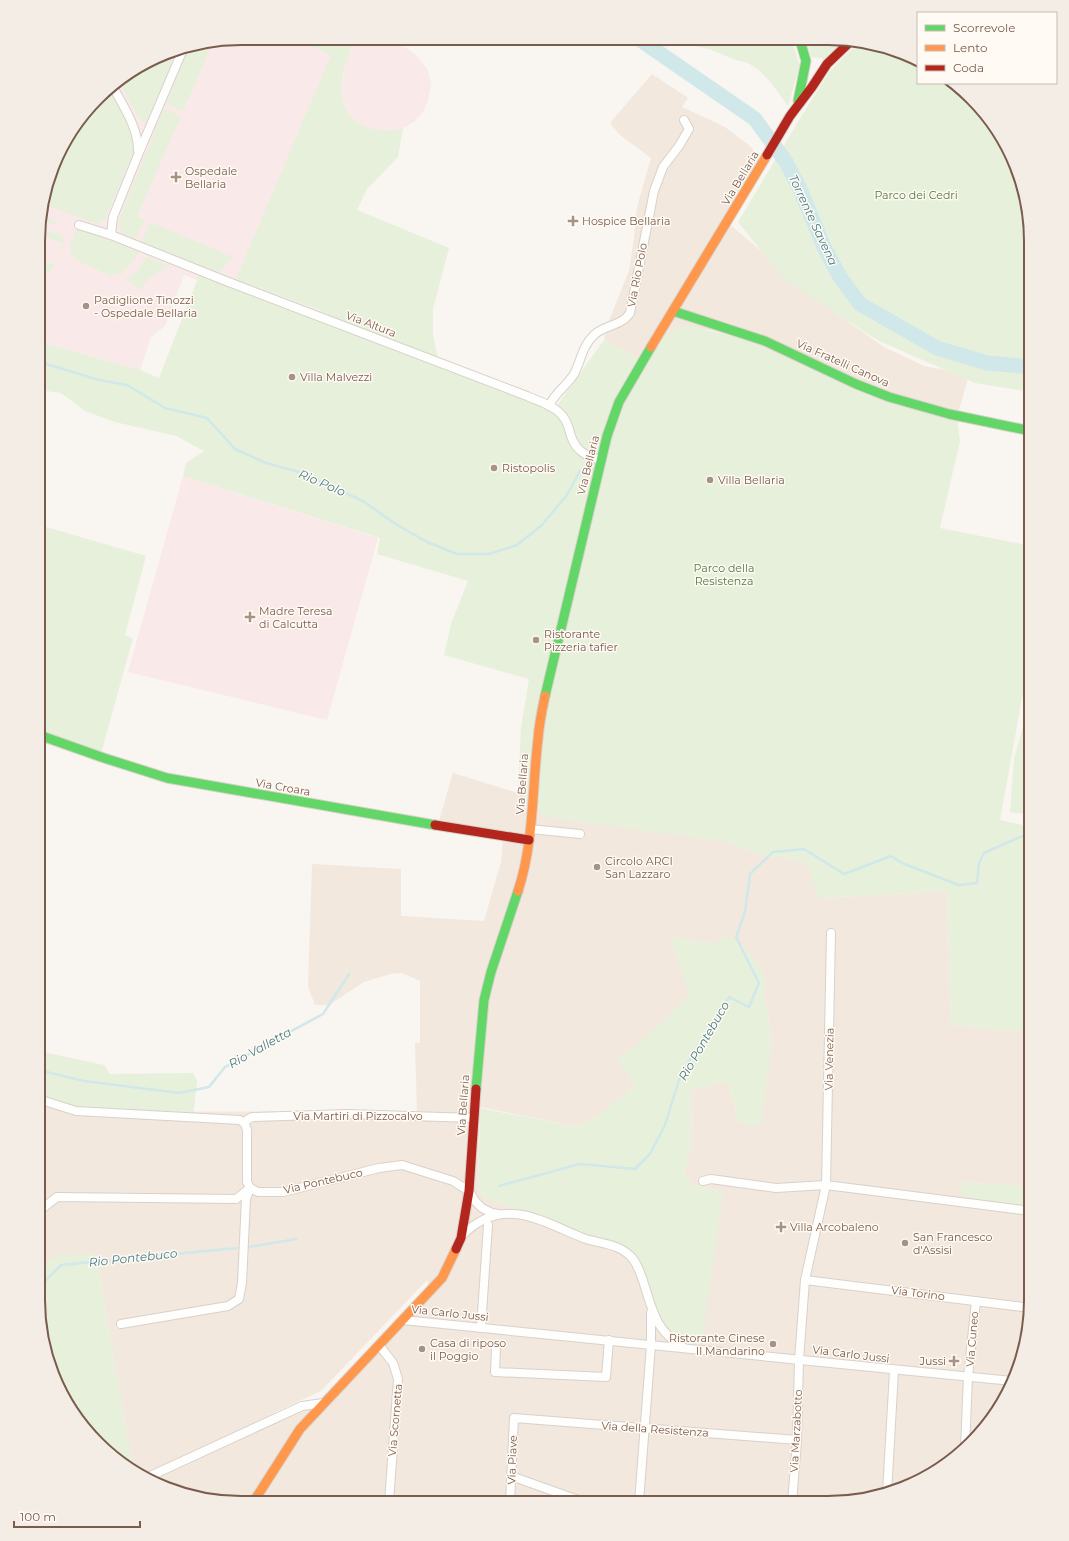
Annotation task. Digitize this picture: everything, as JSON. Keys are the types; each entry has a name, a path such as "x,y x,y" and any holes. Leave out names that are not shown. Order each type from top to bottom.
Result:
{"street":[{"path":"797,105 806,61 801,45"},
{"path":"797,105 812,87 827,64 846,46"},
{"path":"111,234 113,217 181,54"},
{"path":"115,91 136,132 138,155"},
{"name":"Via Bellaria","path":"403,1320 442,1278 451,1262 461,1238 466,1217 479,1040 484,1000 490,972 519,887 529,840 538,737 544,697 600,460 617,409 629,383 729,220 797,105"},
{"path":"130,120 137,126 144,128 150,126"},
{"name":"Via Rio Polo","path":"549,406 555,395 574,373 582,352 590,340 600,331 627,318 630,313 654,191 662,167 679,146 689,129 684,120"},
{"name":"Via Altura","path":"79,225 111,234 226,281 520,393 549,406 565,419 577,448 588,457 600,460"},
{"name":"Via Fratelli Canova","path":"673,311 691,319 742,332 766,341 870,390 917,407 1024,430"},
{"name":"Via Croara","path":"45,737 167,778 305,803 529,840"},
{"name":"Via Bellaria","path":"530,829 580,834"},
{"name":"Via Venezia","path":"805,1280 826,1185 831,933"},
{"name":"Via Martiri di Pizzocalvo","path":"45,1101 76,1111 193,1118 236,1118 244,1122 252,1117 340,1115 474,1118"},
{"path":"121,1324 228,1306 239,1299 242,1283 246,1199 250,1188 246,1180 247,1130 244,1122"},
{"name":"Via Pontebuco","path":"250,1188 258,1192 283,1192 379,1168 402,1165 453,1181 469,1191"},
{"path":"703,1181 711,1179 776,1188 826,1185 1024,1210"},
{"path":"45,1206 57,1197 236,1199 250,1188"},
{"name":"Via Carlo Jussi","path":"469,1191 475,1201 482,1208 492,1212 498,1214 523,1214 589,1240 621,1249 632,1258 638,1268 650,1304 660,1326 671,1340 687,1350"},
{"name":"Via Carlo Jussi","path":"461,1238 470,1228 498,1214"},
{"path":"481,1328 488,1225"},
{"name":"Via Torino","path":"805,1280 1024,1307"},
{"name":"Via Marzabotto","path":"793,1496 797,1440 799,1360 805,1280"},
{"name":"Via Cuneo","path":"965,1440 968,1377 976,1301"},
{"name":"Via Carlo Jussi","path":"650,1304 651,1345"},
{"name":"Via Carlo Jussi","path":"257,1496 300,1429 403,1320 1006,1381"},
{"path":"496,1348 495,1372 606,1377 609,1340"},
{"name":"Via Scornetta","path":"379,1345 393,1363 398,1379 389,1496"},
{"path":"638,1496 651,1345"},
{"path":"887,1487 894,1371"},
{"path":"152,1475 302,1406 323,1403"},
{"name":"Via della Resistenza","path":"514,1418 797,1440"},
{"name":"Via Piave","path":"510,1496 514,1418"},
{"path":"511,1476 567,1496"}],"shaded area":[{"name":"Ospedale Bellaria","path":"228,45 400,45 412,51 428,70 431,84 428,100 423,112 414,122 403,128 386,131 369,129 356,122 347,112 343,103 342,93 344,69 249,299 184,275 165,326 151,337 140,370 45,343 45,228 52,190 55,178 71,143 85,122 102,102 122,85 154,65 178,55 215,47"},
{"path":"652,74 688,98 682,107 725,127 750,146 762,163 727,222 829,308 884,347 924,366 969,375 957,417 887,404 744,339 710,330 687,329 641,360 604,340 610,318 629,271 637,207 651,158 620,135 610,123"},
{"name":"Madre Teresa di Calcutta","path":"183,476 378,538 327,720 128,672"},
{"path":"453,773 518,793 728,842 764,856 783,857 807,863 820,898 947,891 951,1025 1024,1031 1024,1186 962,1182 961,1195 1024,1205 1024,1313 1014,1363 1004,1387 984,1419 967,1439 947,1456 915,1476 891,1486 841,1496 228,1496 178,1486 154,1476 132,1463 96,1253 45,1272 45,1102 95,1112 417,1111 415,1043 420,1043 420,981 402,973 390,974 364,982 329,1005 315,1005 308,986 312,864 401,869 401,916 484,921 501,862 503,838 438,824","holes":["671,938 716,944 765,975 765,1000 770,1027 771,1049 739,1124 728,1081 691,1090 692,1142 684,1174 691,1184 723,1192 666,1330 657,1310 649,1283 640,1267 603,1239 575,1231 487,1198 478,1189 480,1107 577,1127 598,1116 635,1086 666,1019 690,995","427,1280 429,1287 319,1406 305,1402 269,1415 321,1391"]}],"green space":[{"name":"Parco della Resistenza","path":"309,45 350,45 350,53 344,68 342,92 348,113 354,120 372,129 393,130 403,128 398,157 367,189 357,210 449,248 433,309 433,335 439,364 556,407 604,340 641,360 663,334 672,332 681,326 689,326 744,339 887,404 957,417 960,441 940,528 1024,545 1024,691 1000,820 1024,825 1024,1031 951,1025 947,891 819,898 807,863 783,857 764,856 728,842 545,817 526,800 523,795 518,793 521,728 529,679 444,655 451,624 468,581 377,554 380,538 183,476 186,463 204,451 176,436 115,422 85,411 61,393 45,391 45,343 140,370 159,378 200,273 431,360 316,309 236,279 331,55"},
{"path":"689,45 793,45 800,65 788,106 772,84 759,70 748,63 733,59 709,49"},
{"path":"808,45 838,45 825,60 822,58 811,57"},
{"name":"Parco dei Cedri","path":"854,47 891,55 917,66 917,84 946,84 967,102 984,122 1004,154 1014,178 1024,228 1024,391 975,383 877,340 783,278 738,222 830,71","holes":["904,328 971,358 937,348"]},
{"path":"211,48 183,111 166,104 187,53"},
{"path":"174,57 147,120 143,122 138,117 121,86 143,71"},
{"path":"113,93 133,137 133,154 105,219 97,224 48,206 55,178 71,143 85,122 102,102"},
{"path":"164,109 181,116 137,216 145,220 134,242 124,234 118,223"},
{"path":"47,217 56,221 59,224 46,223"},
{"path":"150,222 233,257 218,273 141,243"},
{"path":"77,228 139,252 129,266 121,273 111,276 76,260 71,252 70,245"},
{"path":"45,232 59,233 64,239 63,249 60,250 63,243 45,237"},
{"path":"147,257 169,266 149,278 140,290 136,288 132,282 124,279 137,272"},
{"path":"45,261 55,265 48,273 45,272"},
{"path":"45,527 146,556 125,635 133,638 100,757 45,739"},
{"path":"1024,723 1024,814 1010,812 1014,759"},
{"path":"727,935 749,951 765,975 765,1000 770,1027 771,1049 761,1126 739,1124 728,1081 691,1090 692,1142 684,1174 691,1184 723,1192 701,1348 675,1342 666,1330 657,1310 649,1283 640,1267 603,1239 575,1231 487,1198 478,1189 480,1108 577,1127 598,1116 635,1087 618,1060 666,1019 689,995 671,938 716,944"},
{"path":"45,1052 104,1065 110,1074 193,1073 197,1081 193,1118 78,1114 45,1104"},
{"path":"962,1182 1024,1186 1024,1205 961,1196"},
{"path":"96,1253 132,1463 102,1439 85,1419 65,1387 55,1363 45,1313 45,1263 60,1255"}],"waterway":[{"name":"Torrente Savena","path":"648,45 755,119 786,162 800,189 824,247 840,277 860,304 937,348 987,363 1024,366"},
{"name":"Rio Polo","path":"45,364 99,380 127,385 165,408 207,418 235,449 266,463 299,472 363,501 397,525 427,542 457,554 489,554 517,545 542,525 567,495 580,471"},
{"name":"Rio Pontebuco","path":"499,1186 580,1164 635,1169 650,1154 665,1125 681,1074 729,997 749,1007 759,983 736,937 745,912 750,874 773,852 804,849 844,874 891,856 904,864 959,885 977,883 979,863 984,853 1024,835"},
{"name":"Rio Valletta","path":"45,1072 84,1081 179,1093 209,1087 225,1067 323,1014 349,974"},
{"name":"Rio Pontebuco","path":"249,1247 296,1239"},
{"name":"Rio Pontebuco","path":"45,1281 61,1265 237,1248"}],"traffic: fast":[{"path":"798,101 806,61 801,45"},
{"path":"673,311 765,341 856,384 889,397 949,414 1024,430"},
{"path":"545,696 607,436 619,402 651,347"},
{"path":"45,737 167,778 435,825"},
{"path":"476,1089 484,1000 491,972 518,891"}],"traffic: slow":[{"path":"651,347 767,155"},
{"path":"518,891 530,835 538,733 545,696"},
{"path":"257,1496 300,1429 442,1278 456,1249"}],"traffic: jam":[{"path":"767,155 790,116 827,64 846,46"},
{"path":"435,825 529,840"},
{"path":"456,1249 461,1238 469,1191 476,1089"}],"place":[{"name":"Ospedale Bellaria","path":"176,177"},
{"name":"Hospice Bellaria","path":"573,221"},
{"name":"Padiglione Tinozzi - Ospedale Bellaria","path":"86,306"},
{"name":"Villa Malvezzi","path":"292,377"},
{"name":"Ristopolis","path":"494,468"},
{"name":"Villa Bellaria","path":"710,480"},
{"name":"Madre Teresa di Calcutta","path":"250,617"},
{"name":"Ristorante Pizzeria tafier","path":"536,640"},
{"name":"Circolo ARCI San Lazzaro","path":"597,867"},
{"name":"Villa Arcobaleno","path":"781,1227"},
{"name":"San Francesco d'Assisi","path":"905,1243"},
{"name":"Ristorante Cinese Il Mandarino","path":"773,1344"},
{"name":"Casa di riposo il Poggio","path":"422,1349"},
{"name":"Jussi","path":"954,1361"}]}
